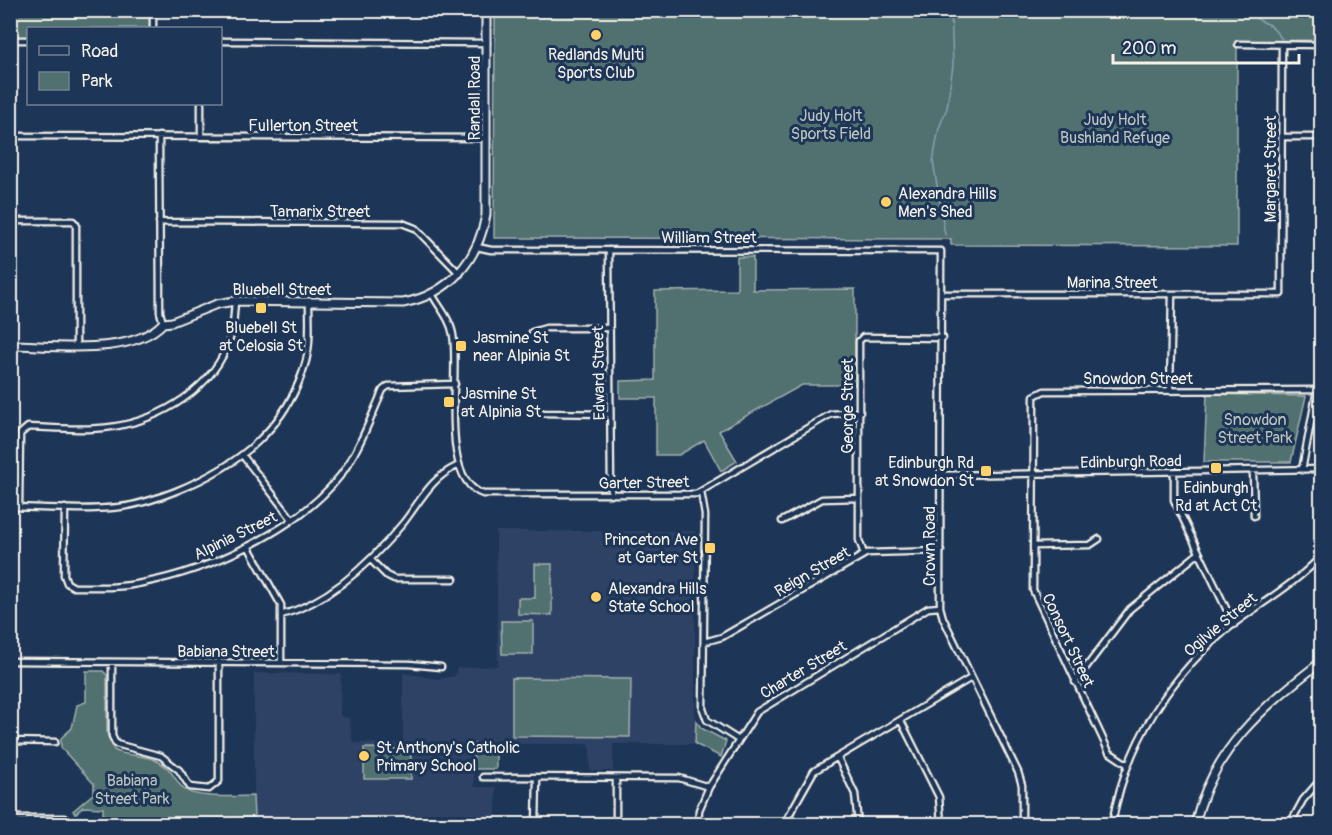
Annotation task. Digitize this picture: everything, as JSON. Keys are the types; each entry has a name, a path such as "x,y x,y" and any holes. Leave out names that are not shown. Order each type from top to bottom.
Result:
{"street":[{"path":"153,10 153,27"},
{"name":"Randall Road","path":"486,10 487,185"},
{"path":"10,40 27,40"},
{"path":"222,41 487,43"},
{"path":"1238,44 1322,45"},
{"name":"Margaret Street","path":"1281,294 1282,45"},
{"path":"201,105 201,137"},
{"name":"Fullerton Street","path":"10,135 487,138"},
{"path":"159,136 159,312 163,323"},
{"path":"1282,137 1322,137"},
{"name":"Bluebell Street","path":"10,345 110,346 156,331 163,323 172,322 217,304 235,301 395,304 432,294 460,274 477,247 486,215 487,185"},
{"path":"10,221 73,221 76,224 76,345"},
{"name":"Tamarix Street","path":"159,222 402,223 415,228 460,274"},
{"name":"William Street","path":"477,247 491,250 941,250"},
{"name":"Edward Street","path":"609,250 611,495"},
{"name":"Crown Road","path":"941,250 943,294 940,607 1020,778 1022,825"},
{"path":"281,615 294,612 320,597 371,560 406,519 433,481 457,466 452,330 432,294"},
{"name":"Marina Street","path":"943,294 1281,294"},
{"path":"1170,390 1172,294"},
{"path":"19,507 20,434 23,429 28,427 112,427 137,420 175,403 200,386 219,362 230,338 235,301"},
{"path":"10,507 122,507 156,499 204,480 243,456 280,415 301,376 306,358 309,302"},
{"path":"532,332 546,328 609,328"},
{"name":"George Street","path":"864,555 859,540 859,341 864,338 942,338"},
{"name":"Alpinia Street","path":"65,508 64,575 67,583 74,587 111,587 165,578 248,546 292,519 340,476 351,460 383,390 395,385 455,384"},
{"path":"1302,470 1319,390"},
{"name":"Snowdon Street","path":"1032,474 1033,399 1036,393 1319,390"},
{"path":"531,408 543,413 610,414"},
{"name":"Garter Street","path":"457,466 470,486 483,494 690,495 701,492 831,414 860,412"},
{"path":"243,456 292,519"},
{"name":"Edinburgh Road","path":"941,475 1322,469"},
{"path":"1253,471 1254,516"},
{"path":"1174,472 1174,500 1234,625"},
{"name":"Consort Street","path":"1032,474 1033,590 1108,752 1126,764"},
{"path":"701,492 705,515 704,715 714,725 737,739"},
{"path":"782,521 822,499 859,498"},
{"path":"1033,546 1090,545 1099,539"},
{"path":"248,546 279,598 281,662"},
{"name":"Reign Street","path":"704,642 722,638 864,555 875,551 941,551"},
{"path":"1075,682 1130,609 1199,553"},
{"name":"Ogilvie Street","path":"1112,825 1126,764 1174,681 1210,644 1322,555"},
{"path":"371,560 386,575 394,579 454,579"},
{"name":"Charter Street","path":"698,825 699,810 709,787 737,739 757,712 768,703 928,608 940,607"},
{"name":"Babiana Street","path":"10,661 281,662 409,664 441,667"},
{"path":"1195,825 1209,782 1234,740 1267,704 1322,661"},
{"path":"112,663 112,736 116,744 161,756 179,770 190,787 209,789 219,781 219,662"},
{"path":"784,825 812,774 972,678"},
{"path":"902,721 939,797 941,825"},
{"path":"10,741 55,742"},
{"path":"838,758 855,794 858,825"},
{"path":"483,777 688,778 709,787"},
{"path":"536,825 537,778"},
{"path":"616,778 616,825"},
{"path":"1290,825 1303,800 1322,778"},
{"path":"10,818 63,818"},
{"path":"183,825 197,822 205,825"}],"shaded area":[{"name":"Alexandra Hills State School","path":"496,531 695,531 695,744 613,744 613,771 590,771 590,744 474,744 474,787 496,787 496,824 254,824 254,673 341,674 340,716 349,718 353,743 403,743 403,673 439,679 455,676 457,668 498,666"}],"green space":[{"path":"10,11 153,11 153,27 27,27 27,40 11,40"},
{"path":"495,11 1321,11 1321,40 1237,41 1237,246 951,245 951,239 494,238"},
{"path":"737,257 753,257 753,290 855,289 855,385 802,385 719,431 737,461 721,471 704,440 679,455 656,455 656,398 620,398 620,381 655,380 655,291 737,290"},
{"name":"Snowdon Street Park","path":"1207,394 1306,396 1291,462 1204,462"},
{"path":"535,564 552,564 552,615 518,614 518,598 535,598"},
{"path":"501,621 533,621 533,654 502,654"},
{"name":"Babiana Street Park","path":"86,671 103,671 107,675 107,733 114,750 155,760 170,771 180,785 190,792 217,796 253,796 254,817 103,824 103,808 83,807 75,814 73,811 94,793 94,784 61,748 61,738 72,728 77,705 86,702"},
{"path":"512,678 631,679 630,737 512,736"},
{"path":"696,720 701,728 726,741 721,757 695,744"},
{"path":"473,744 496,744 496,769 474,769"},
{"path":"364,748 411,749 411,779 364,779"}],"waterway":[{"path":"945,235 933,161 939,128 947,108 953,65 951,10"},
{"path":"1240,10 1271,26 1282,39"}],"place":[{"name":"Redlands Multi Sports Club","path":"596,35"},
{"name":"Alexandra Hills Men's Shed","path":"886,202"},
{"name":"Bluebell St at Celosia St","path":"261,308"},
{"name":"Jasmine St near Alpinia St","path":"461,346"},
{"name":"Jasmine St at Alpinia St","path":"449,402"},
{"name":"Edinburgh Rd at Act Ct","path":"1216,468"},
{"name":"Edinburgh Rd at Snowdon St","path":"986,471"},
{"name":"Princeton Ave at Garter St","path":"710,548"},
{"name":"Alexandra Hills State School","path":"596,597"},
{"name":"St Anthony's Catholic Primary School","path":"364,756"}],"park label":[{"name":"Judy Holt Sports Field","path":"831,124"},
{"name":"Judy Holt Bushland Refuge","path":"1115,128"}]}
